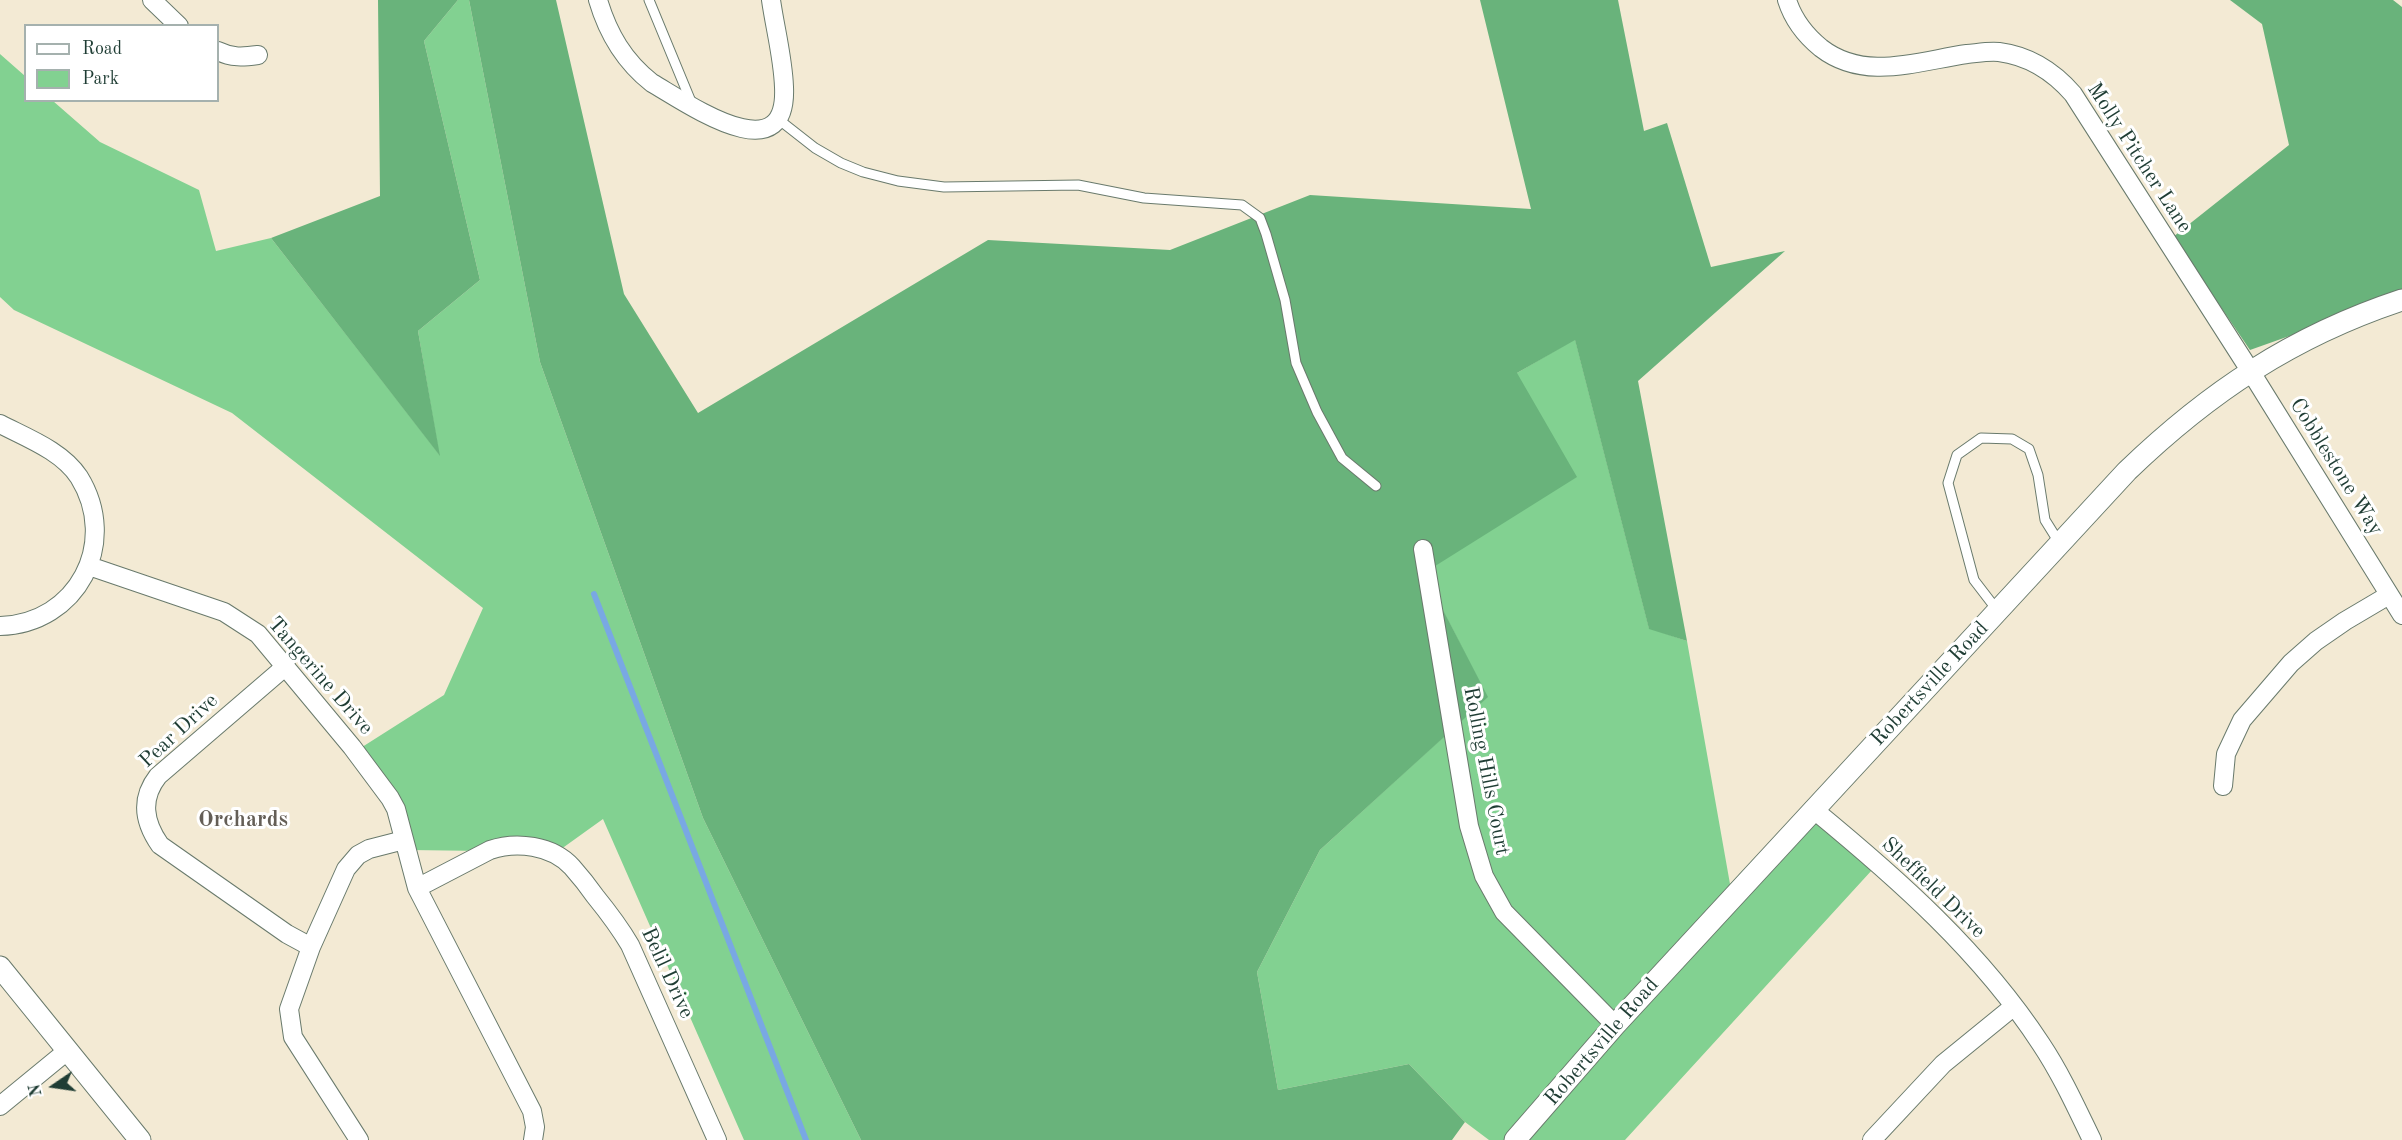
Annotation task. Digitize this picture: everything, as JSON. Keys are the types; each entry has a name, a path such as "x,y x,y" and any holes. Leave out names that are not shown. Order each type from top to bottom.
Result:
{"street":[{"path":"152,0 178,24"},
{"path":"598,0 604,20 622,54 652,83 693,106 748,131 760,131 771,127 778,119 783,103 784,87 771,0"},
{"name":"Molly Pitcher Lane","path":"1787,0 1798,25 1812,40 1828,53 1867,68 1885,68 1988,51 2030,60 2061,80 2073,94 2251,372"},
{"path":"219,52 228,56 258,55"},
{"name":"Robertsville Road","path":"1515,1140 1615,1025 1813,809 2127,471 2161,438 2209,399 2298,342 2402,300"},
{"name":"Cobblestone Way","path":"2251,372 2402,615"},
{"path":"0,424 65,461 79,477 94,514 95,528 89,566 80,583 60,606 46,615 24,623 0,626"},
{"name":"Rolling Hills Court","path":"1423,549 1469,826 1484,876 1504,912 1615,1025"},
{"name":"Tangerine Drive","path":"89,566 231,615 258,634 390,798 396,809 417,888"},
{"path":"2223,786 2226,754 2242,720 2249,711 2291,663 2316,641 2389,595"},
{"name":"Pear Drive","path":"286,666 158,776 150,790 145,808 151,833 160,845 278,928 311,947"},
{"name":"Sheffield Drive","path":"1813,809 1931,914 1987,971 2046,1053 2092,1140"},
{"name":"Belil Drive","path":"417,888 501,846 518,845 543,850 556,854 571,865 618,925 630,945 717,1140"},
{"path":"359,1140 293,1038 290,1009 311,947 346,869 358,855 369,849 406,848"},
{"path":"417,888 532,1111 535,1127 533,1140"},
{"path":"0,967 140,1140"},
{"path":"1872,1140 1942,1064 2013,1007"},
{"path":"0,1106 67,1051"}],"lane":[{"path":"649,0 693,106"},
{"path":"778,119 815,148 841,163 863,172 898,181 944,187 1078,185 1144,198 1242,205 1260,218 1266,234 1285,300 1296,363 1317,412 1342,458 1376,486"},
{"path":"1998,610 1974,580 1948,483 1957,455 1981,438 2012,439 2029,449 2038,475 2045,520 2060,544"}],"green space":[{"path":"378,0 458,0 424,41 480,280 418,331 440,456 271,238 380,196"},
{"path":"458,0 469,0 540,362 703,818 861,1140 744,1140 603,819 557,852 410,850 359,749 444,695 483,608 232,413 14,310 0,297 0,54 24,75 24,102 54,102 100,142 199,190 216,251 271,238 439,454 418,331 480,280 424,41"},
{"path":"469,0 556,0 624,294 698,413 988,240 1170,250 1310,195 1531,209 1480,0 1618,0 1644,131 1667,123 1711,267 1785,251 1638,381 1687,641 1649,629 1575,340 1517,373 1577,477 1424,573 1488,697 1320,850 1257,972 1278,1090 1409,1064 1465,1122 1452,1140 861,1140 703,818 540,362"},
{"path":"2230,0 2393,0 2402,7 2402,296 2250,350 2173,237 2289,145 2262,24"},
{"path":"1575,339 1649,628 1687,641 1730,884 1811,798 1883,858 1625,1140 1489,1140 1465,1122 1409,1064 1278,1090 1257,972 1320,850 1487,697 1424,573 1517,373"}],"waterway":[{"path":"594,594 806,1140"}],"district":[{"name":"Orchards","path":"243,820"}]}
